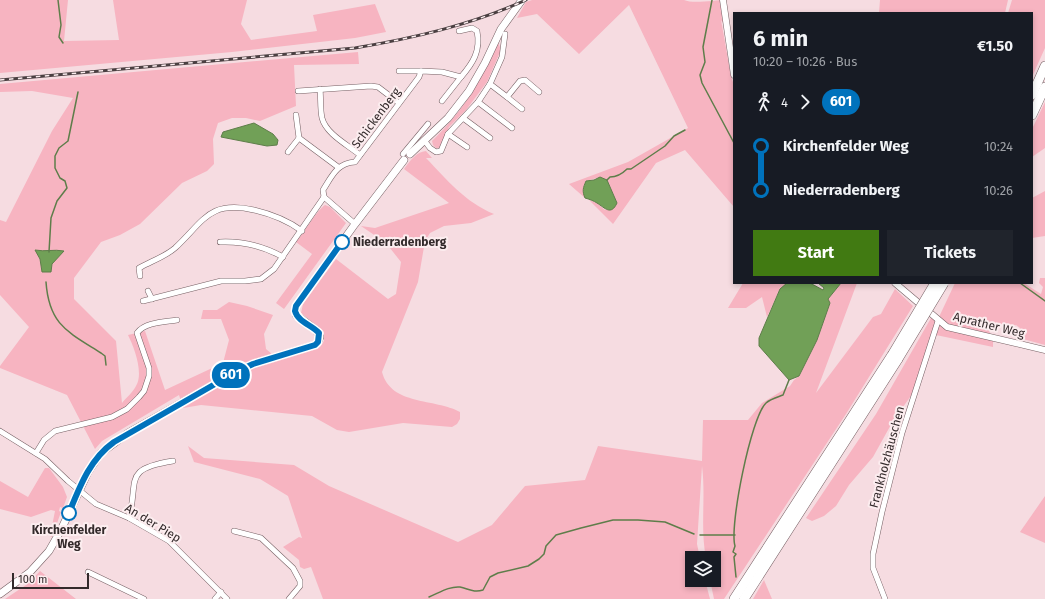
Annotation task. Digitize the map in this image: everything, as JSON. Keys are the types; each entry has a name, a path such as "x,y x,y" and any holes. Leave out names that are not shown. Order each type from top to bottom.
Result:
{"highway":[{"path":"1033,93 1045,66"},
{"path":"1033,113 1045,87"},
{"path":"895,357 934,284"},
{"path":"734,599 802,501 943,284"},
{"path":"744,599 802,501"}],"main road":[{"path":"0,594 30,572 49,551 61,530 78,490 92,464 101,453 128,433 213,384 253,364 315,345 318,342 320,337 316,330 296,315 296,306 406,154 448,118 469,91 485,63 501,29 522,0"}],"street":[{"path":"723,0 733,68"},
{"path":"442,101 472,64 477,53 478,34 474,28 459,31"},
{"path":"424,140 430,148 436,152 441,151 448,134 478,102 490,84 502,57 504,34"},
{"name":"Schickenberg","path":"399,71 442,72 461,77"},
{"name":"Schickenberg","path":"338,167 347,162 355,162 419,77 421,71"},
{"path":"507,97 520,81 524,80 539,92"},
{"path":"490,84 522,109"},
{"path":"298,91 371,86 378,87 399,103"},
{"path":"320,89 322,118 324,124 330,131 360,155"},
{"path":"478,102 512,128"},
{"path":"288,152 299,138 296,115"},
{"path":"463,118 490,138"},
{"path":"406,154 428,124"},
{"path":"448,134 467,148"},
{"path":"299,138 338,167 323,190 324,197 355,224"},
{"path":"143,301 221,281 261,279 274,269 302,231 324,197"},
{"path":"140,276 139,268 141,266 156,260 175,248 204,217 222,208 234,206 267,213 280,218 302,231"},
{"path":"220,242 236,242 254,245 283,257"},
{"name":"Aprather Weg","path":"896,284 948,327 1045,350"},
{"path":"148,291 152,299"},
{"path":"36,453 44,440 55,431 112,417 134,403 144,391 149,376 149,368 137,333 140,329 147,326 177,320"},
{"name":"Frankholzhäuschen","path":"885,599 873,568 873,554 902,433 938,320"},
{"path":"0,431 52,464 78,490"},
{"path":"129,518 132,486 140,472 152,464 173,461"},
{"name":"An der Piep","path":"78,490 96,504 129,518 176,546 227,599"},
{"path":"234,531 261,538 293,568 300,581 300,586 289,599"},
{"path":"88,572 144,599"},
{"path":"215,599 221,592"}],"shaded area":[{"path":"0,0 68,0 64,41 119,40 113,0 247,0 241,24 251,40 317,31 313,15 375,4 386,32 355,38 232,52 0,73"},
{"path":"532,0 684,0 698,2 726,0 730,32 721,20 733,82 733,206 685,150 656,163 613,224 589,200 597,203 605,210 617,203 607,180 597,178 586,181 583,189 585,198 569,184 628,162 688,128 629,5 579,54 537,14 517,18 526,2"},
{"path":"880,0 1008,0 1005,12 879,12"},
{"path":"1012,0 1045,0 1045,48 1033,75 1033,12 1008,12"},
{"path":"498,42 501,50 487,82 466,110 449,127 440,148 436,148 432,141 453,118 471,94 485,70"},
{"path":"358,52 359,64 294,65 296,106 260,121 246,118 232,118 218,123 213,139 214,164 207,171 182,183 140,224 120,235 101,242 74,278 74,299 116,341 122,403 135,388 139,374 139,367 128,335 145,331 165,390 223,363 229,340 221,319 201,319 203,310 217,310 229,302 247,306 273,315 264,334 266,349 279,360 320,347 324,341 324,332 301,313 303,304 336,259 388,299 396,294 401,262 386,243 361,226 375,228 449,203 404,169 416,155 426,151 432,158 426,158 457,190 474,203 494,214 471,223 444,226 430,233 425,241 418,282 382,372 387,383 394,391 415,400 439,405 460,412 460,419 457,424 452,427 403,423 349,432 337,430 312,416 201,405 183,408 179,395 102,441 95,449 67,395 0,368 29,327 0,295 0,220 6,222 52,131 73,98 32,91 0,92 0,84"},
{"path":"1045,102 1045,148 1033,156 1033,127"},
{"path":"254,123 273,134 278,140 277,145 267,146 221,137 223,132"},
{"path":"600,177 607,180 617,203 615,207 610,210 605,209 584,196 583,190 586,181 594,180"},
{"path":"1045,191 1045,236 1033,238 1033,197"},
{"path":"325,205 330,207 346,223 284,309 276,303 312,254 296,242 318,211"},
{"path":"35,250 64,251 52,264 51,272 42,272 40,259"},
{"path":"1040,278 1045,278 1045,345 1023,339 1020,328 1016,325 1011,327 1004,324 988,328 993,341 993,347 936,335 913,393 893,421 873,457 849,485 836,506 824,516 812,521 806,518 876,414 931,318 939,317 955,284 1026,284 1041,294 1043,287 1039,283"},
{"path":"742,284 786,284 780,289 767,317 762,297 746,308 728,308"},
{"path":"786,284 812,284 823,290 824,288 819,284 840,284 828,299 830,303 817,340 799,376 789,380 759,346 759,338 780,289"},
{"path":"840,284 857,284 816,393 873,317 881,314 895,289 913,306 846,414 724,599 714,599 711,587 721,587 721,551 705,551 704,547 702,466 697,544 698,551 685,551 685,587 707,587 710,599 323,599 311,567 304,569 300,567 299,560 283,547 299,537 302,538 288,496 260,479 194,462 188,446 204,458 294,465 329,486 458,542 492,525 525,486 585,480 598,446 702,461 703,420 748,420 762,403 790,386 799,376 817,340 830,303 828,299"},
{"path":"45,468 49,468 63,487 67,497 63,508 60,507 59,511 61,512 52,537 50,536 55,511 51,510 31,517 0,509 0,481 28,497"},
{"path":"1045,496 1045,543 1020,532"},
{"path":"40,571 76,599 5,599 29,583"},
{"path":"764,580 772,599 753,599"}],"waterway":[{"path":"58,0 61,25 59,37 63,43"},
{"path":"712,0 703,47 705,62 700,75 702,83 733,141"},
{"path":"49,252 51,218 57,201 67,188 65,181 60,178 55,168 55,156 59,148 68,141 78,92"},
{"path":"607,180 610,177 619,175 627,169 631,169 665,146 674,136 685,130"},
{"path":"46,282 51,308 56,318 70,333 105,356 106,365"},
{"path":"1021,284 1045,301"},
{"path":"736,577 734,557 736,554 733,552 735,546 735,518 748,449 760,412 766,403 783,395 789,380"},
{"path":"429,597 456,587 474,591 483,590 490,577 498,573 528,566 539,559 544,554 546,546 556,535 613,520 665,522 694,534"},
{"path":"700,535 735,535"}],"railway":[{"path":"0,80 355,48 442,30 484,17 526,0"}],"bus line":[{"name":"601","path":"69,513 78,490 92,464 101,453 114,442 236,372 253,364 285,353 315,345 320,339 319,333 300,320 296,315 296,306 342,242"}],"place":[{"name":"Niederradenberg","path":"342,242"},
{"name":"Kirchenfelder Weg","path":"69,513"}]}
